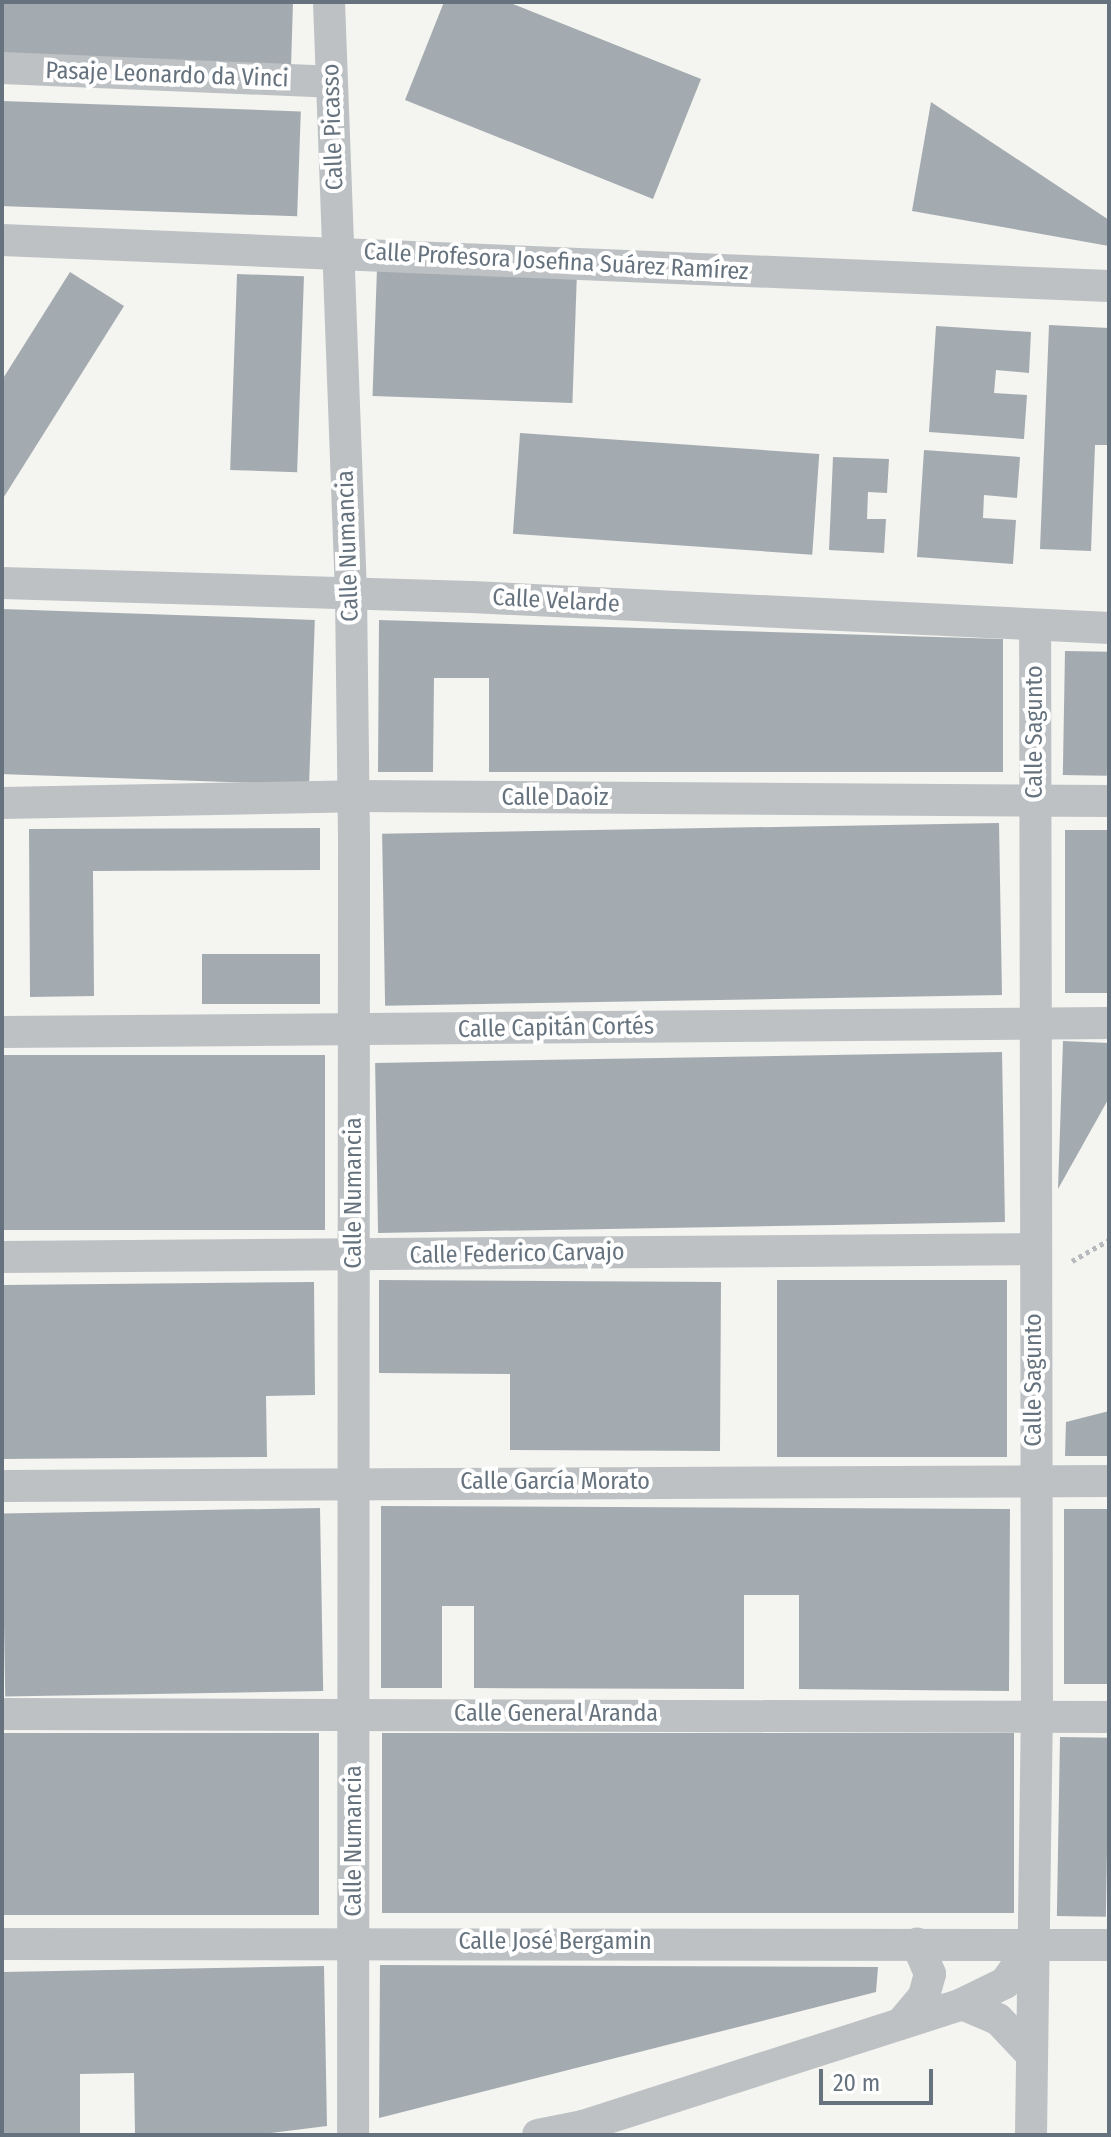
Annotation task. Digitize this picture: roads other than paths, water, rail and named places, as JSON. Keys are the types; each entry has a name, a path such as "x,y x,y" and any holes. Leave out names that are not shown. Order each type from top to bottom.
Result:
{"street":[{"name":"Calle Picasso","path":"329,2 338,252"},
{"name":"Pasaje Leonardo da Vinci","path":"2,68 331,82"},
{"name":"Calle Profesora Josefina Suárez Ramírez","path":"3,242 338,252 1109,286"},
{"name":"Calle Numancia","path":"338,252 351,593 354,796 356,1713 353,2135"},
{"name":"Calle Velarde","path":"2,583 351,593 1109,628"},
{"name":"Calle Sagunto","path":"1031,2135 1037,1717 1033,1249 1035,625"},
{"name":"Calle Daoiz","path":"2,803 354,796 1109,801"},
{"name":"Calle Capitán Cortés","path":"2,1032 1109,1023"},
{"name":"Calle Federico Carvajo","path":"2,1257 1033,1249"},
{"name":"Calle García Morato","path":"2,1486 355,1482 1109,1481"},
{"name":"Calle General Aranda","path":"2,1714 1109,1717"},
{"name":"Calle José Bergamin","path":"2,1944 354,1941 1109,1945"},
{"path":"904,2020 924,1996 930,1974 917,1944"},
{"path":"538,2135 583,2126 904,2020 962,2004 1005,1983 1032,1945"},
{"path":"962,2004 998,2019 1031,2054"}]}
